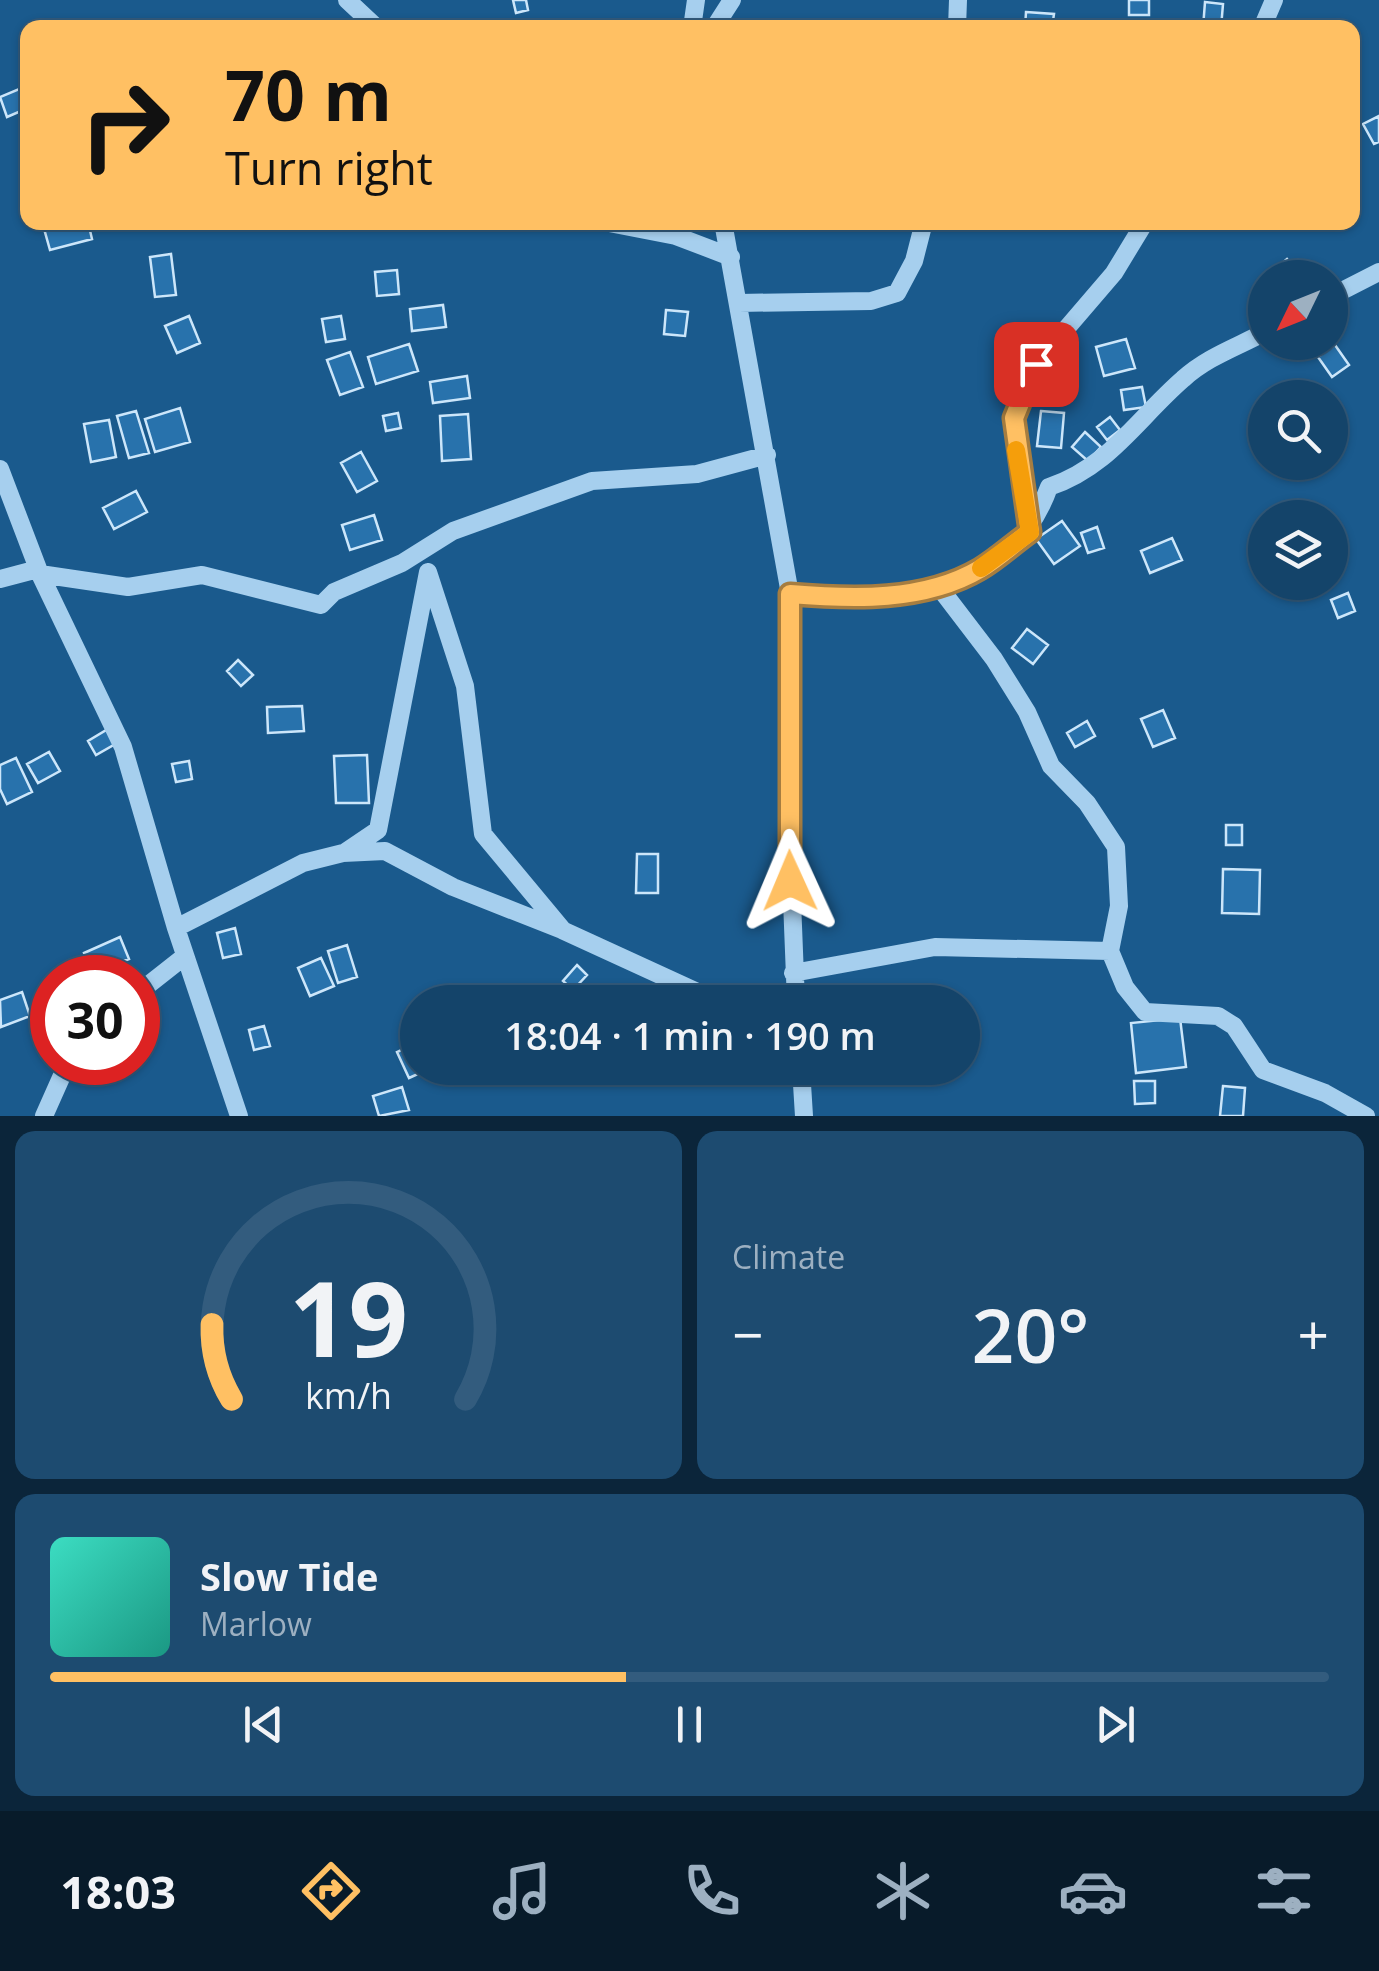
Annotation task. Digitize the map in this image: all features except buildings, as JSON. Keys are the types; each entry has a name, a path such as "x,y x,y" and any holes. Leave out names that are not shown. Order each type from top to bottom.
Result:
{"street":[{"path":"347,0 368,20"},
{"path":"645,230 676,236 731,258"},
{"path":"725,230 790,594 794,985"},
{"path":"739,304 871,302 898,293 914,261 922,230"},
{"path":"1030,532 1014,418 1036,364 1114,274 1140,230"},
{"path":"1348,288 1379,272"},
{"path":"790,594 850,599 939,587 979,569 1030,532 1049,487 1074,479 1102,460 1203,363 1248,340"},
{"path":"0,579 39,571 128,587 202,575 321,604 334,592 402,564 453,531 592,481 697,474 767,456"},
{"path":"0,468 39,571 123,747 176,928 240,1116"},
{"path":"344,853 378,830 431,545"},
{"path":"428,572 465,686 483,834 562,930"},
{"path":"939,587 1002,672 1050,766 1087,804 1116,846 1119,906 1110,951 1125,987 1145,1012 1218,1016 1234,1026 1263,1070 1325,1092 1366,1116"},
{"path":"176,928 303,863 344,853 384,850 453,887 562,930 682,985"},
{"path":"793,973 840,961 935,947 1110,951"},
{"path":"160,976 185,956"},
{"path":"44,1116 58,1085"},
{"path":"802,1085 804,1116"}],"slow traffic":[{"path":"981,568 1030,532 1016,450"}],"route":[{"path":"790,881 790,594 850,599 939,587 979,569 1030,532 1014,418 1036,364"}]}
